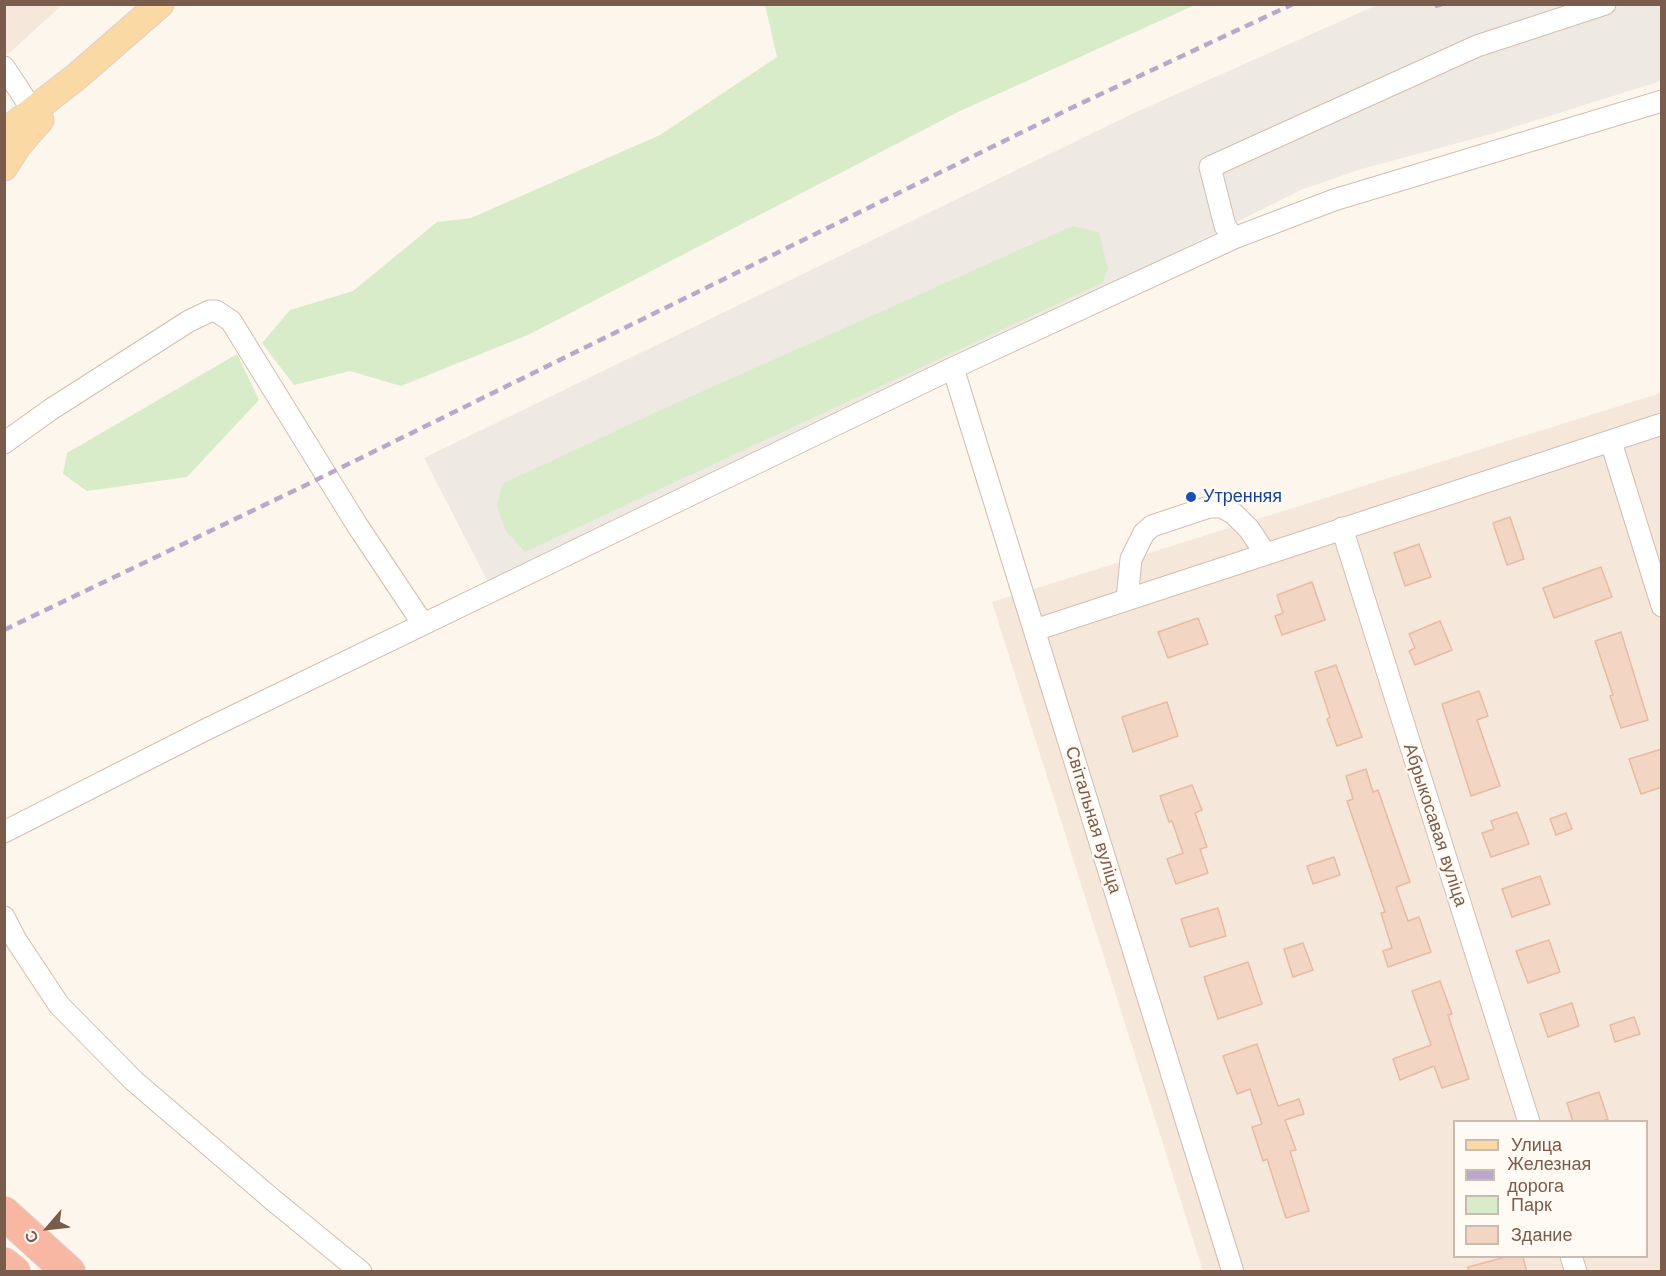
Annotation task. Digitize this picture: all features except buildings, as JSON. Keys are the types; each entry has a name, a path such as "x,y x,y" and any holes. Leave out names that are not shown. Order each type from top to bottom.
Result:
{"highway":[{"path":"4,1213 69,1272"},
{"path":"4,1264 14,1272"}],"main road":[{"path":"4,133 76,77 160,4"},
{"path":"4,167 18,145 76,77"}],"street":[{"path":"1234,238 1225,226 1210,168 1477,46 1605,4"},
{"path":"4,67 33,111"},
{"path":"4,832 207,729 953,368 1234,238 1334,200 1662,101"},
{"path":"4,443 50,410 189,321 210,310 222,313 231,321 357,525 423,624"},
{"name":"Світальная вуліца","path":"953,368 1233,1272"},
{"path":"4,427 50,410"},
{"path":"1035,630 1662,424"},
{"path":"1611,442 1662,606"},
{"path":"1127,599 1131,559 1144,533 1152,526 1209,507 1219,506 1234,514 1249,529 1266,553"},
{"name":"Абрыкосавая вуліца","path":"1342,528 1528,1120"},
{"path":"4,917 16,940 59,1005 134,1081 360,1272"}],"shaded area":[{"path":"5,4 62,4 62,5 5,57"},
{"path":"1377,5 1661,5 1661,81 1495,133 1358,170 1301,190 1136,272 488,582 424,458 1132,114"},
{"path":"1661,393 1661,1271 1203,1271 992,602"}],"green space":[{"path":"765,5 1195,5 958,112 528,335 401,386 350,371 294,385 262,343 290,310 353,291 437,222 471,218 660,135 777,57"},
{"path":"1073,226 1099,232 1108,269 1102,283 525,552 506,531 497,507 502,484 665,408"},
{"path":"237,354 259,400 187,477 87,491 63,474 67,453"}],"railway":[{"path":"4,630 306,485 1069,109 1293,4"},
{"path":"1435,6 1442,4"}],"place":[{"name":"Утренняя","path":"1191,497"}]}
